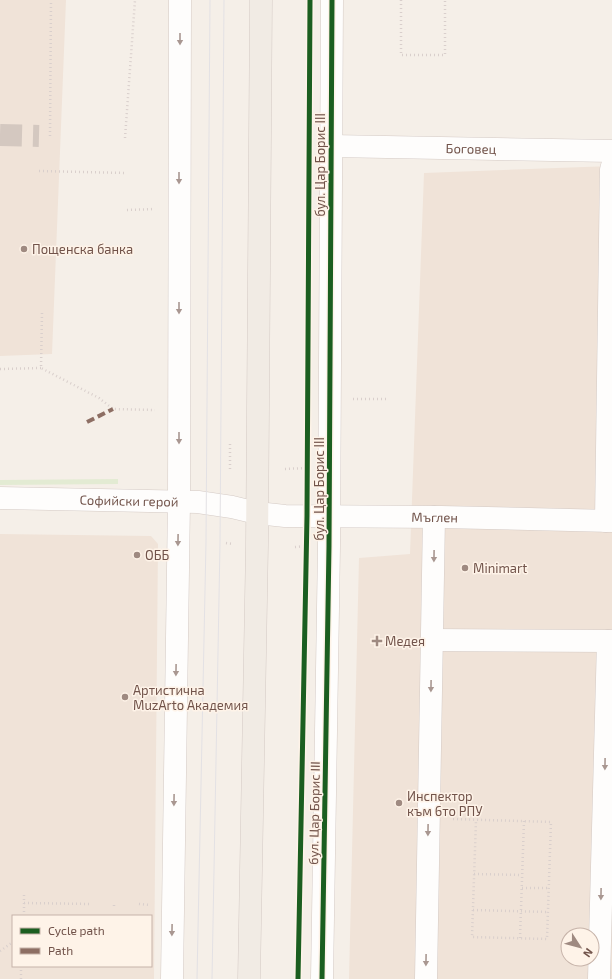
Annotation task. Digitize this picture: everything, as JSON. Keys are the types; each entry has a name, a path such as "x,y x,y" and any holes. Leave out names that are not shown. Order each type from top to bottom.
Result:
{"main road":[{"path":"249,979 257,513 261,0"}],"street":[{"path":"172,979 179,501 180,0"},
{"name":"бул. Цар Борис III","path":"322,979 330,516 332,0"},
{"name":"Боговец","path":"331,146 612,151"},
{"path":"609,521 610,170 612,166"},
{"name":"Софийски герой","path":"0,498 198,502 257,513"},
{"name":"Мъглен","path":"257,513 285,516 434,517 609,521"},
{"path":"426,979 434,517"},
{"path":"432,640 610,641 599,979"}],"path":[{"path":"50,136 51,0"},
{"path":"125,138 135,0"},
{"path":"401,0 401,55 444,55 445,0"},
{"path":"39,171 126,173"},
{"path":"127,210 158,209"},
{"path":"41,368 42,313"},
{"path":"0,369 41,368 99,398 113,409 136,410"},
{"path":"349,399 389,399"},
{"path":"230,444 230,469"},
{"path":"307,460 307,474"},
{"path":"285,468 307,468"},
{"path":"225,469 234,469"},
{"path":"306,554 307,516"},
{"path":"226,543 235,544"},
{"path":"294,546 306,546"},
{"path":"429,818 551,822 547,939 472,937 476,820"},
{"path":"520,938 524,821"},
{"path":"474,874 522,875"},
{"path":"522,888 549,888"},
{"path":"24,894 24,915"},
{"path":"24,903 91,904"},
{"path":"473,910 548,912"},
{"path":"0,951 12,943"},
{"path":"21,967 21,979"}],"shaded area":[{"path":"0,0 66,0 52,354 0,356"},
{"path":"612,166 612,979 349,979 359,558 410,554 424,173"},
{"path":"0,534 151,536 158,544 154,979 0,979"}],"green space":[{"path":"118,479 118,484 0,485 0,480"}],"tunnel":[{"path":"0,135 39,136"}],"tram line":[{"path":"197,979 206,542 210,0"},
{"path":"212,979 220,543 224,0"}],"marked path":[{"path":"87,422 113,409"}],"cycle path":[{"path":"298,979 307,516 310,0"},
{"path":"322,979 329,546 332,0"}],"place":[{"name":"Пощенска банка","path":"24,249"},
{"name":"ОББ","path":"137,555"},
{"name":"Minimart","path":"465,568"},
{"name":"Медея","path":"377,641"},
{"name":"Артистична MuzArto Академия","path":"125,697"},
{"name":"Инспектор към 6то РПУ","path":"399,803"}]}
